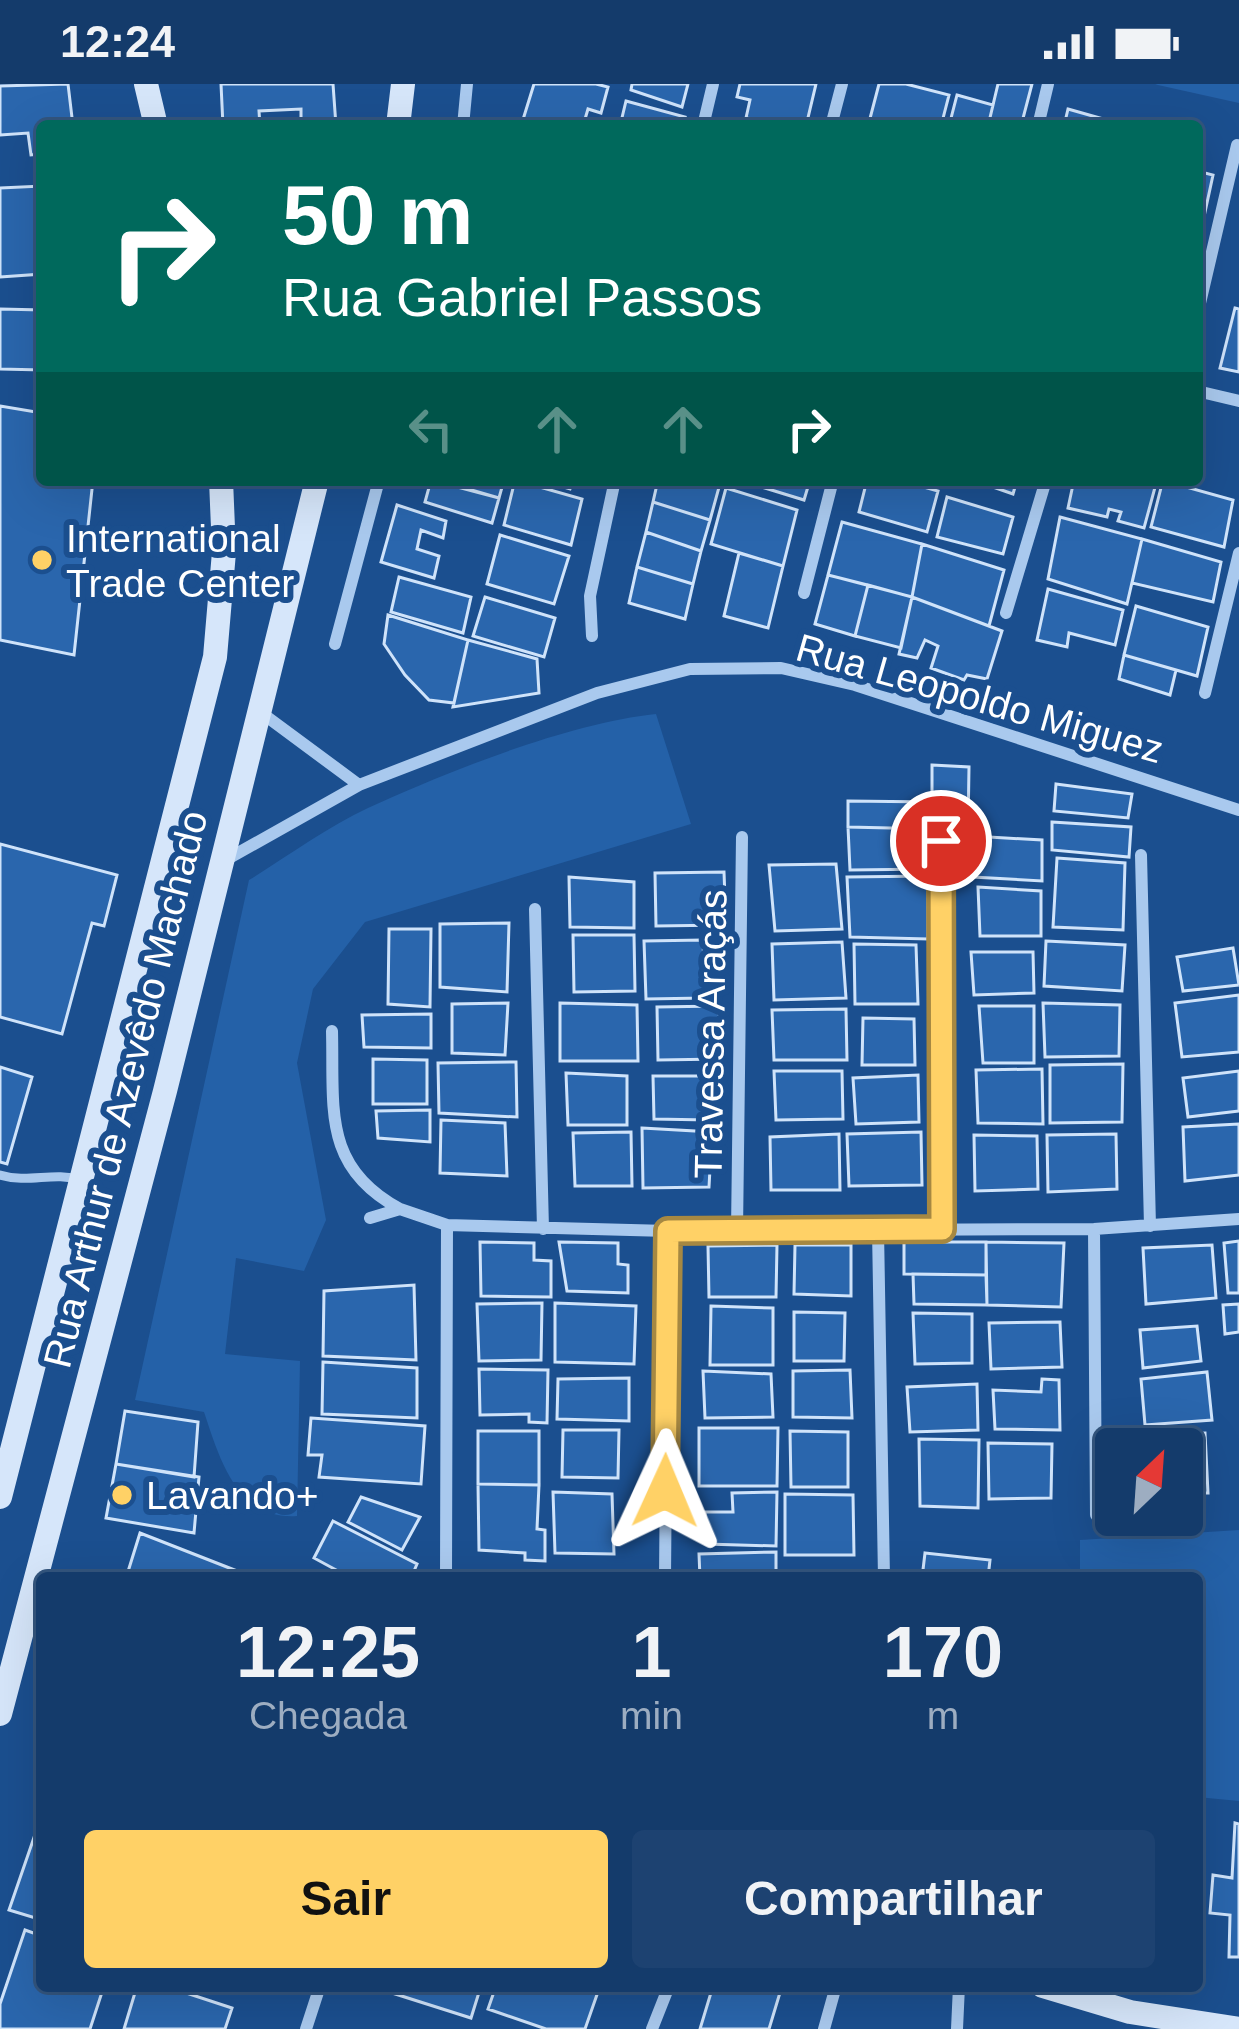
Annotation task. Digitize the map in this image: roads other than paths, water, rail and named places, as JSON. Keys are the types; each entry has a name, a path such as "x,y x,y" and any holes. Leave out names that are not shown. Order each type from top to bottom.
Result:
{"street":[{"path":"146,84 155,120"},
{"path":"399,120 404,84"},
{"path":"464,120 467,84"},
{"path":"704,120 713,84"},
{"path":"833,120 842,84"},
{"path":"1039,120 1048,84"},
{"path":"1203,290 1237,145"},
{"path":"1203,393 1239,401"},
{"name":"Rua Arthur de Azevêdo Machado","path":"0,1497 214,657 224,552 221,486"},
{"name":"Rua Arthur de Azevêdo Machado","path":"44,1569 315,486"},
{"path":"334,644 377,486"},
{"path":"592,636 590,596 614,486"},
{"path":"804,593 831,486"},
{"path":"1006,613 1044,486"},
{"path":"1205,693 1239,553"},
{"name":"Rua Leopoldo Miguez","path":"221,862 359,785 597,693 690,669 782,668 994,726 1239,810"},
{"path":"257,710 359,785"},
{"name":"Travessa Araçás","path":"737,1231 742,837"},
{"path":"941,841 942,1229"},
{"path":"1141,855 1150,1226"},
{"path":"535,909 543,1229"},
{"path":"332,1031 334,1119 350,1172 400,1210 447,1225 668,1231 1094,1229 1239,1219"},
{"path":"370,1218 400,1210"},
{"path":"446,1572 447,1225"},
{"path":"1094,1229 1095,1428"},
{"path":"878,1230 884,1572"},
{"path":"665,1572 668,1231"},
{"name":"Rua Arthur de Azevêdo Machado","path":"0,1714 33,1635"},
{"path":"306,2029 318,1992"},
{"path":"652,2029 667,1992"},
{"path":"824,2029 834,1992"},
{"path":"957,2029 958,1992"},
{"path":"1063,1992 1130,2012 1239,2029"}],"lane":[{"path":"0,1175 33,1181 58,1173 81,1180"}],"place":[{"name":"International Trade Center","path":"42,560"},
{"name":"Lavando+","path":"122,1495"}]}
